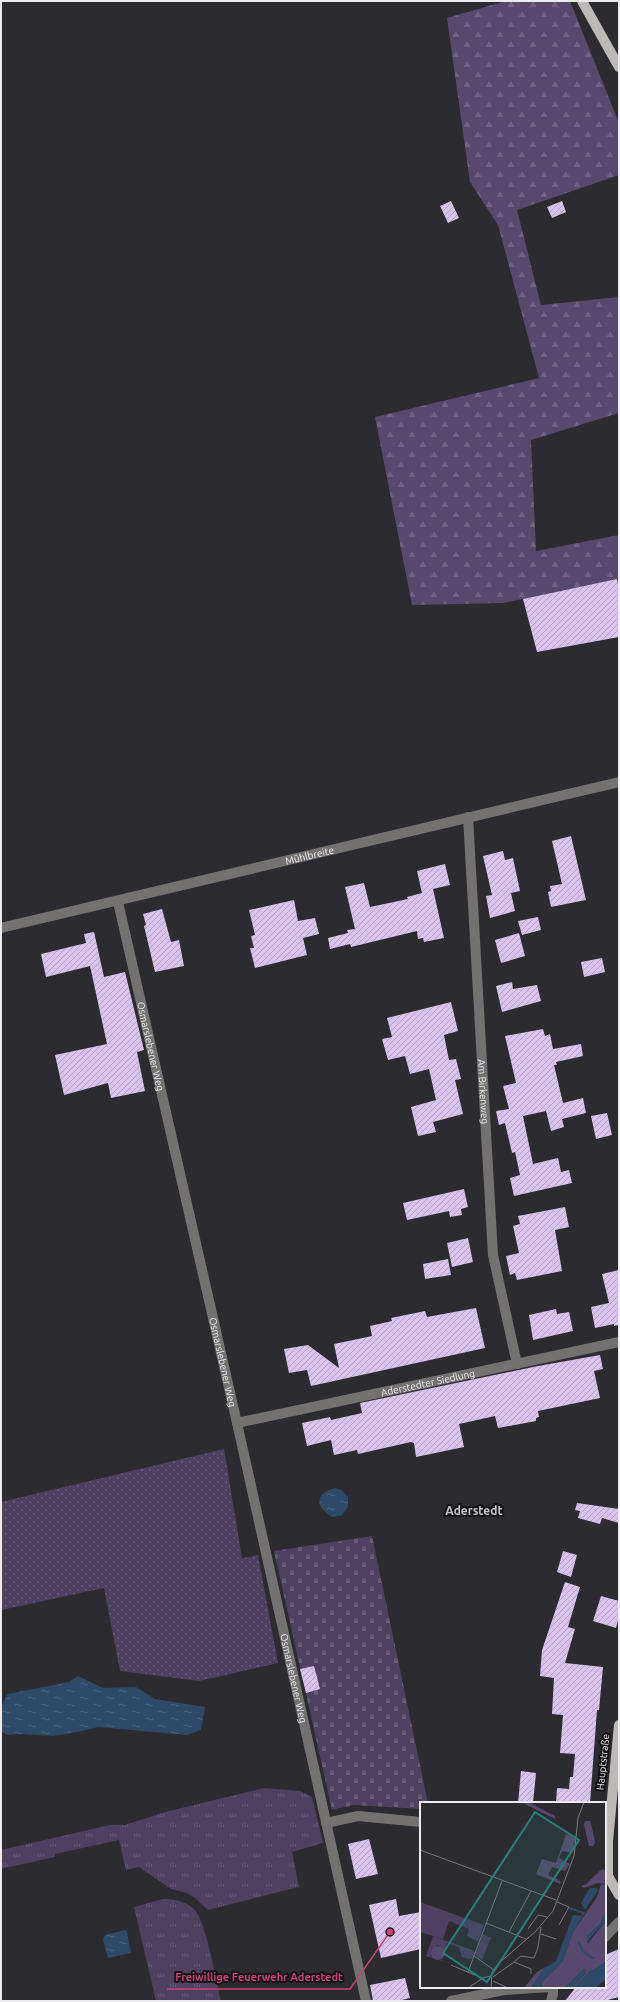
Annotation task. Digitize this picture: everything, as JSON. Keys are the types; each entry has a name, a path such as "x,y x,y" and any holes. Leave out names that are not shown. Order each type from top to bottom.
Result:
{"main road":[{"path":"582,1 619,67"},
{"name":"Hauptstraße","path":"619,1725 606,1841 608,1876 619,1895"}],"street":[{"name":"Mühlbreite","path":"1,928 118,902 619,782"},
{"name":"Am Birkenweg","path":"468,817 493,1254 517,1364"},
{"name":"Osmarslebener Weg","path":"118,902 237,1423 366,2001"},
{"name":"Aderstedter Siedlung","path":"237,1423 619,1342"},
{"path":"326,1823 358,1816 420,1822"},
{"path":"606,1936 619,1922"},
{"path":"451,2001 504,1990 535,1988"},
{"path":"551,2001 553,1988"}],"green space":[{"path":"506,1 570,1 619,123 619,175 517,210 541,305 619,297 619,413 531,440 536,551 619,535 619,579 503,603 412,605 375,417 539,378 498,225 470,182 447,18"},
{"path":"224,1449 242,1558 258,1555 278,1663 199,1681 120,1671 104,1588 1,1610 1,1502"},
{"path":"372,1536 428,1802 420,1802 420,1809 354,1805 332,1810 274,1551"},
{"path":"264,1788 300,1791 312,1797 323,1843 292,1852 299,1887 208,1910 187,1893 171,1889 139,1867 126,1870 119,1840 55,1854 55,1857 1,1869 1,1850 110,1825 125,1825 165,1812"},
{"path":"163,1899 183,1902 191,1906 198,1915 203,1925 221,2001 156,2001 134,1907"}],"water":[{"path":"335,1488 342,1490 348,1497 348,1507 342,1515 332,1517 322,1509 319,1501 323,1494"},
{"path":"78,1676 103,1688 136,1687 155,1699 205,1707 201,1730 187,1735 98,1727 53,1736 23,1734 7,1735 1,1731 1,1706 8,1694 69,1682"},
{"path":"125,1930 127,1932 131,1953 108,1958 103,1940 105,1935"}],"building":[{"path":"451,201 459,218 448,223 440,206"},
{"path":"562,201 566,212 552,218 547,207"},
{"path":"617,579 619,590 619,637 537,652 523,599"},
{"path":"571,836 586,900 551,907 548,892 551,891 550,886 562,884 552,841"},
{"path":"503,851 505,860 513,858 520,891 511,893 515,911 490,918 486,896 492,895 483,856"},
{"path":"445,864 450,885 433,889 444,938 424,942 423,938 418,939 417,931 351,947 350,944 330,949 328,938 348,933 347,930 355,929 345,887 364,883 370,907 408,899 407,897 422,893 417,871"},
{"path":"294,900 298,921 315,918 319,934 303,938 307,955 255,968 250,948 254,948 251,936 255,935 249,910"},
{"path":"162,909 171,942 179,940 184,966 155,972 144,926 146,925 143,914"},
{"path":"538,917 541,930 522,935 518,921"},
{"path":"94,932 104,977 125,972 144,1050 137,1052 145,1091 111,1098 108,1083 64,1095 55,1055 107,1044 90,966 46,977 41,954 86,943 84,934"},
{"path":"519,933 525,956 501,963 495,940"},
{"path":"602,958 605,972 584,977 581,962"},
{"path":"512,982 513,989 537,985 541,1001 502,1012 496,986"},
{"path":"451,1002 458,1031 444,1035 449,1060 456,1059 461,1079 455,1080 463,1114 433,1122 436,1132 418,1136 411,1107 436,1100 429,1069 410,1074 405,1056 388,1060 382,1039 392,1037 387,1018"},
{"path":"543,1029 545,1036 550,1034 553,1049 581,1044 583,1056 556,1062 557,1065 554,1065 563,1103 583,1098 586,1113 562,1119 564,1127 551,1131 546,1111 523,1116 533,1164 558,1158 561,1172 569,1170 572,1183 514,1196 510,1178 520,1175 515,1152 512,1153 505,1123 499,1125 496,1111 509,1109 503,1086 516,1083 505,1036"},
{"path":"607,1113 612,1135 596,1139 591,1116"},
{"path":"464,1189 468,1207 461,1209 462,1215 450,1217 449,1211 407,1220 403,1203"},
{"path":"565,1207 569,1227 555,1230 562,1271 517,1280 515,1273 510,1275 506,1256 519,1253 513,1226 520,1224 518,1216"},
{"path":"468,1238 473,1262 452,1267 447,1243"},
{"path":"448,1259 451,1275 425,1279 423,1264"},
{"path":"619,1270 619,1325 614,1326 614,1324 595,1328 591,1307 609,1303 602,1274"},
{"path":"476,1308 485,1348 311,1386 307,1370 289,1373 284,1349 308,1345 339,1368 334,1344 372,1336 370,1326 392,1321 391,1318 425,1311 427,1317"},
{"path":"556,1309 557,1314 569,1312 573,1331 533,1340 529,1315"},
{"path":"600,1355 603,1369 594,1371 600,1398 538,1411 539,1417 536,1418 536,1421 498,1428 495,1416 459,1424 464,1447 416,1457 414,1443 411,1442 358,1454 357,1450 334,1455 331,1440 307,1446 302,1423 330,1417 331,1420 362,1413 360,1403 538,1366"},
{"path":"577,1503 619,1509 619,1523 602,1518 600,1524 578,1518 580,1511 575,1510"},
{"path":"563,1551 577,1555 571,1577 557,1572"},
{"path":"565,1582 580,1587 568,1627 575,1629 565,1663 603,1667 599,1710 597,1710 590,1802 556,1802 557,1788 569,1789 570,1777 573,1777 575,1754 560,1753 563,1715 552,1714 554,1678 540,1676 542,1650"},
{"path":"601,1596 619,1601 619,1617 616,1628 593,1621"},
{"path":"314,1666 320,1689 306,1693 300,1669"},
{"path":"521,1771 536,1773 533,1802 518,1802"},
{"path":"369,1839 378,1874 356,1879 348,1844"},
{"path":"396,1899 399,1916 420,1912 420,1949 381,1958 369,1905"},
{"path":"619,1949 619,1997 604,2001 565,2001 575,1988 606,1988 606,1955"},
{"path":"405,1978 410,1998 398,2001 373,2001 370,1985"}],"place":[{"name":"Freiwillige Feuerwehr Aderstedt","path":"390,1932"}],"district":[{"name":"Aderstedt","path":"474,1510"}]}
